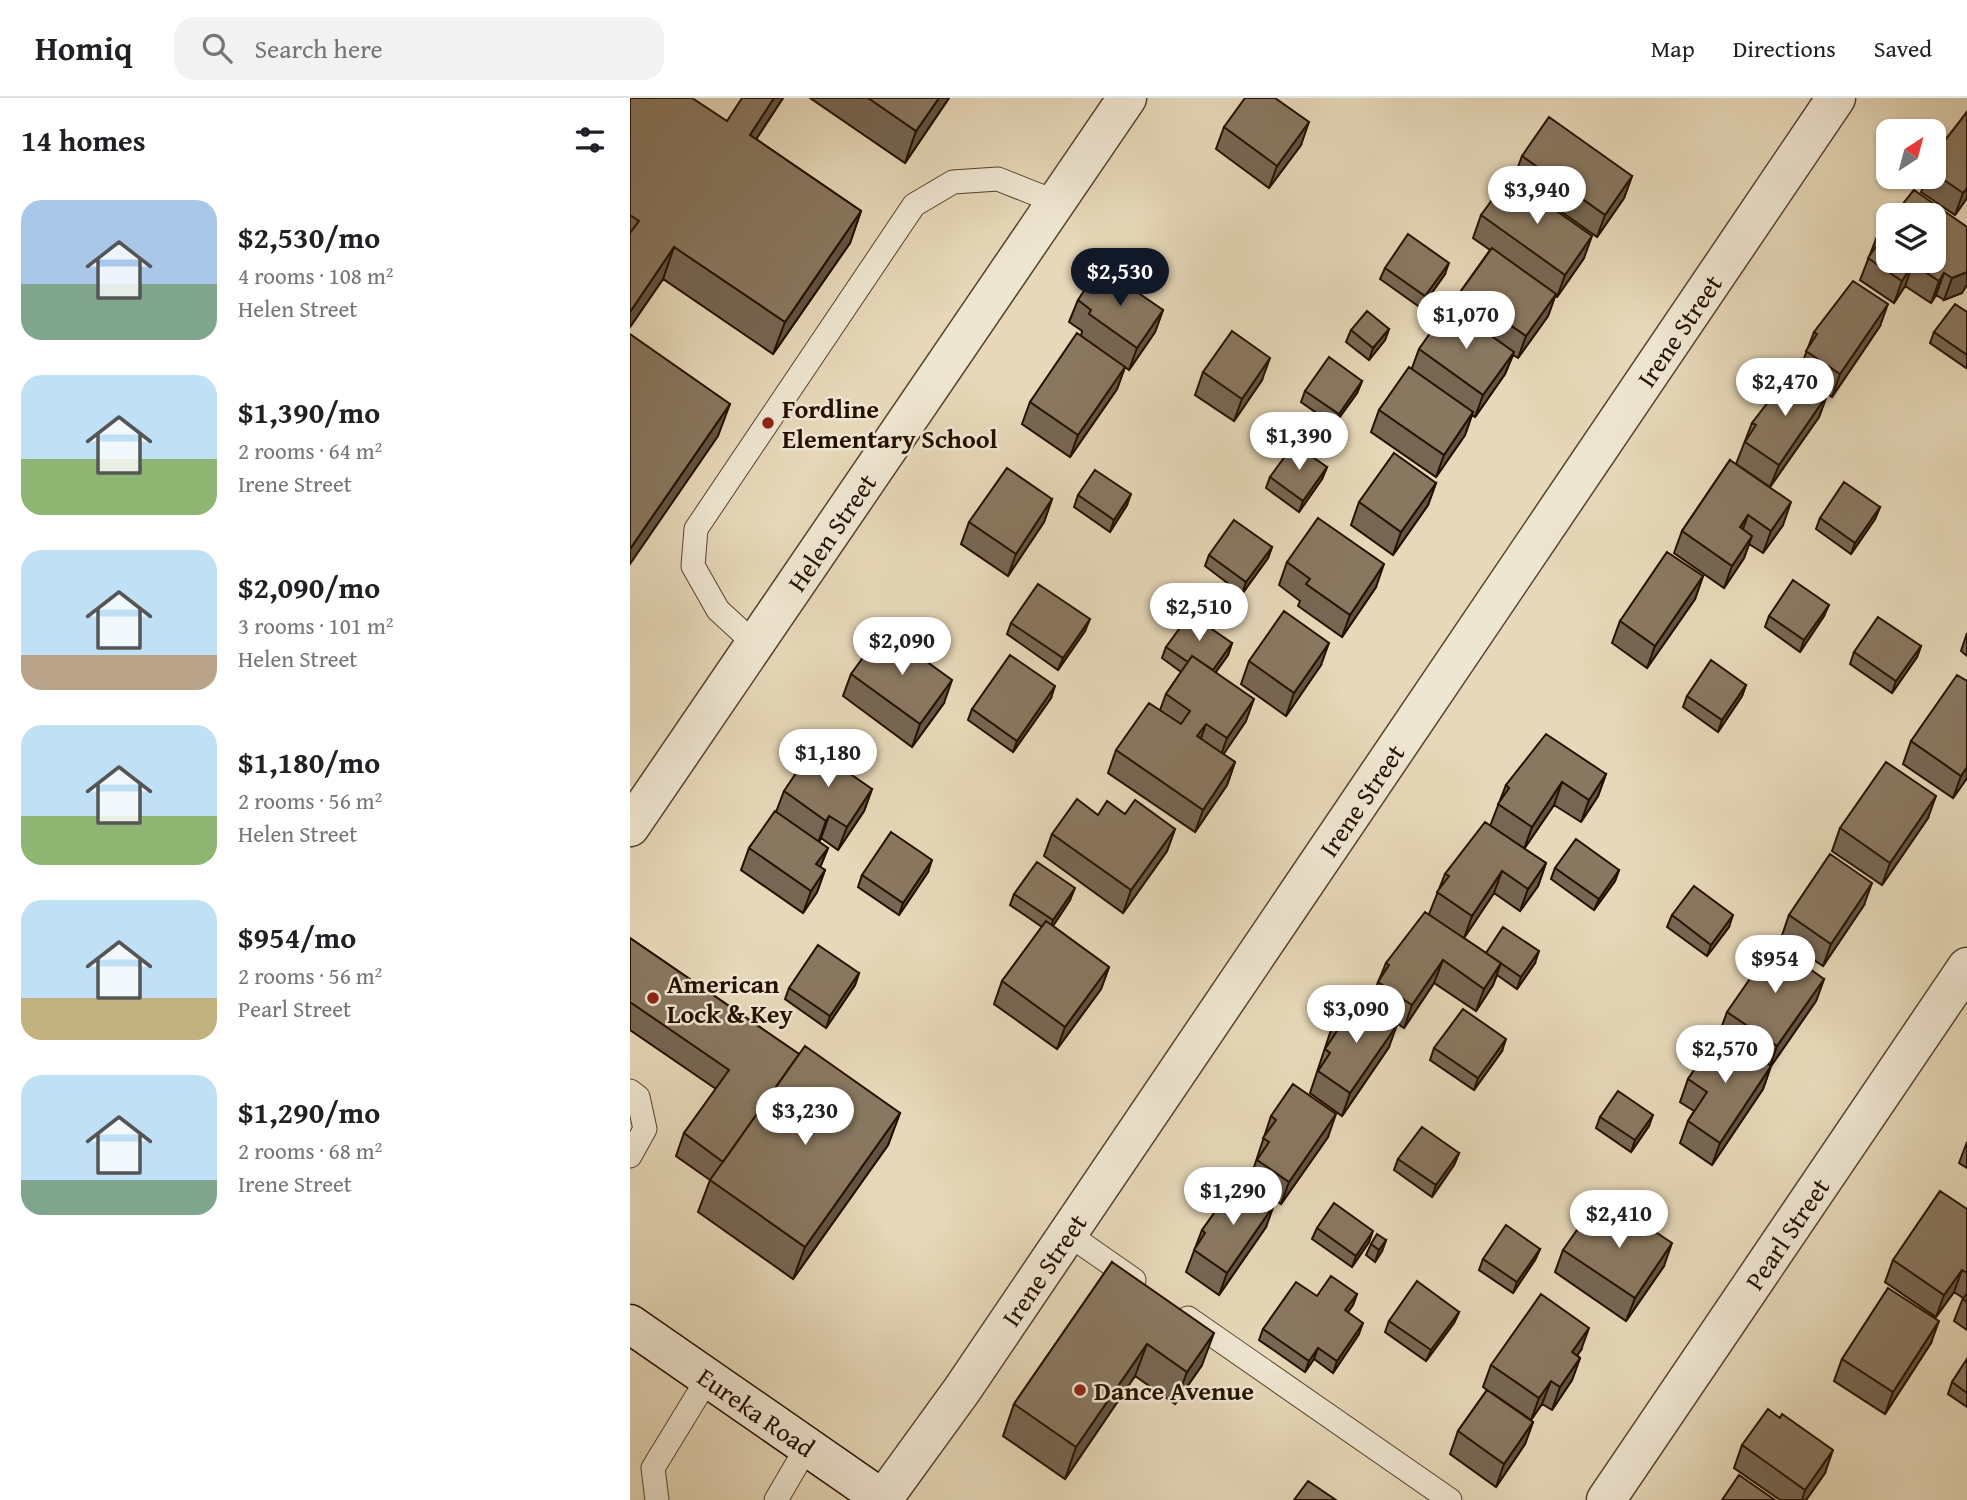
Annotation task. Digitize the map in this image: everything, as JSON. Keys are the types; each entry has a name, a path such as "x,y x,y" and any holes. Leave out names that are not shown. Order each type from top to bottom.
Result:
{"street":[{"name":"Helen Street","path":"630,827 1127,98"},
{"name":"Irene Street","path":"884,1500 1068,1234 1836,98"},
{"name":"Pearl Street","path":"1606,1500 1967,967"},
{"name":"Eureka Road","path":"630,1324 884,1500"}],"lane":[{"path":"755,644 718,610 693,566 696,529 907,216 915,205 953,182 998,179 1056,202"},
{"path":"630,1091 638,1097 645,1129 630,1156"},
{"path":"1068,1234 1147,1289"},
{"path":"1170,1304 1450,1500"},
{"path":"657,1500 653,1468 708,1378"},
{"path":"776,1500 807,1447"}],"building":[{"path":"630,98 692,98 727,121 742,98 774,98 750,135 861,211 785,322 674,247 630,312 630,233 639,221 630,215"},
{"path":"868,98 939,98 916,131"},
{"path":"1245,98 1275,98 1309,122 1277,166 1224,127"},
{"path":"1967,112 1967,188 1963,193 1946,181 1946,139"},
{"path":"1549,117 1632,176 1605,215 1522,156"},
{"path":"1509,177 1592,236 1565,275 1481,215"},
{"path":"1914,190 1933,203 1904,203"},
{"path":"1946,212 1967,227 1967,272 1952,278 1944,273"},
{"path":"1408,234 1449,263 1425,296 1385,268"},
{"path":"1876,246 1876,263 1868,258"},
{"path":"1492,248 1556,294 1526,336 1461,291"},
{"path":"1098,269 1111,279 1114,276 1163,310 1137,348 1089,314 1091,310 1078,300"},
{"path":"1890,273 1907,273 1902,281"},
{"path":"1927,273 1944,273 1939,281"},
{"path":"1853,281 1888,304 1840,374 1806,351 1817,334 1814,332"},
{"path":"1955,304 1967,312 1967,355 1934,332"},
{"path":"1449,306 1514,352 1483,395 1419,349"},
{"path":"1367,311 1389,329 1373,348 1351,330"},
{"path":"1232,331 1270,358 1242,399 1203,372"},
{"path":"1077,333 1125,367 1078,435 1030,402"},
{"path":"630,334 730,404 630,549"},
{"path":"1329,357 1362,381 1339,414 1305,391"},
{"path":"1409,367 1473,412 1444,455 1379,410"},
{"path":"1792,371 1827,395 1779,465 1745,442 1756,425 1752,423"},
{"path":"1294,444 1327,467 1303,501 1270,477"},
{"path":"1394,453 1436,483 1401,532 1359,502"},
{"path":"1730,460 1791,502 1771,531 1748,515 1740,527 1752,536 1732,566 1682,531"},
{"path":"1007,468 1052,499 1016,554 969,522"},
{"path":"1095,470 1131,494 1114,520 1078,495"},
{"path":"1844,482 1880,507 1855,543 1820,518"},
{"path":"1318,518 1384,564 1350,615 1306,584 1310,579 1287,562"},
{"path":"1234,520 1272,547 1246,582 1209,555"},
{"path":"1667,552 1703,576 1655,646 1620,621"},
{"path":"1793,580 1829,605 1804,640 1769,616"},
{"path":"1038,584 1090,619 1063,658 1011,623"},
{"path":"1284,611 1329,643 1294,693 1249,661"},
{"path":"1190,614 1232,643 1213,670 1192,656 1188,662 1166,647"},
{"path":"1878,617 1921,646 1896,681 1854,652"},
{"path":"883,630 952,680 920,724 851,674"},
{"path":"1010,655 1055,686 1017,741 972,709"},
{"path":"1192,656 1254,699 1227,738 1206,724 1197,736 1235,762 1203,810 1116,750 1149,703 1181,724 1190,711 1166,694"},
{"path":"1711,660 1746,685 1722,720 1687,696"},
{"path":"1957,675 1967,681 1967,767 1961,776 1911,741"},
{"path":"1546,734 1606,774 1589,800 1562,782 1532,827 1498,804 1509,788 1506,785"},
{"path":"813,748 872,789 847,827 829,816 826,821 784,791"},
{"path":"1886,762 1936,796 1890,863 1840,828"},
{"path":"1077,799 1098,815 1107,801 1125,814 1135,800 1175,829 1131,890 1052,834"},
{"path":"775,811 828,848 816,864 825,870 811,891 749,848"},
{"path":"1485,822 1546,863 1528,889 1502,871 1472,916 1437,892 1449,876 1445,874"},
{"path":"891,832 932,860 903,903 862,875"},
{"path":"1576,839 1619,870 1599,899 1555,868"},
{"path":"1830,854 1872,883 1831,944 1789,915"},
{"path":"1037,862 1075,888 1053,920 1014,894"},
{"path":"1694,886 1733,915 1711,945 1672,915"},
{"path":"1425,912 1501,963 1484,989 1443,960 1412,1005 1378,982 1389,965 1386,963"},
{"path":"1046,921 1109,967 1065,1027 1002,981"},
{"path":"1503,927 1539,951 1521,977 1486,953"},
{"path":"630,938 799,1054 723,1162 684,1133 729,1070 630,1002"},
{"path":"1774,944 1824,979 1777,1046 1727,1012"},
{"path":"818,945 859,973 830,1016 789,988"},
{"path":"1361,1000 1397,1025 1350,1093 1318,1071 1330,1053 1325,1049 1337,1031 1332,1027 1340,1016 1347,1021"},
{"path":"1463,1009 1506,1039 1478,1078 1434,1048"},
{"path":"1721,1032 1771,1066 1720,1143 1688,1121 1707,1092 1688,1079"},
{"path":"805,1046 900,1113 805,1247 710,1180"},
{"path":"1293,1084 1336,1114 1289,1182 1257,1160 1269,1142 1263,1138 1276,1120 1271,1116"},
{"path":"1618,1091 1653,1115 1635,1140 1600,1117"},
{"path":"1422,1127 1459,1153 1436,1185 1398,1159"},
{"path":"1241,1182 1274,1205 1227,1273 1194,1250 1205,1233 1202,1230 1224,1199 1227,1202"},
{"path":"1940,1191 1967,1209 1967,1273 1962,1270 1944,1295 1893,1260"},
{"path":"1334,1203 1373,1231 1356,1256 1317,1228"},
{"path":"1615,1205 1672,1243 1635,1298 1563,1250 1586,1217 1600,1227"},
{"path":"1506,1225 1540,1249 1517,1282 1483,1259"},
{"path":"1377,1234 1386,1240 1379,1250 1371,1244"},
{"name":"Dance Avenue","path":"1112,1262 1214,1333 1187,1372 1147,1344 1076,1447 1014,1404"},
{"path":"1331,1276 1357,1294 1345,1310 1363,1323 1337,1361 1318,1348 1309,1361 1263,1329 1296,1282 1317,1296"},
{"path":"1417,1281 1459,1312 1431,1350 1389,1321"},
{"path":"1888,1288 1939,1321 1893,1392 1842,1359"},
{"path":"1541,1294 1589,1328 1572,1352 1580,1358 1560,1387 1551,1381 1539,1398 1491,1365"},
{"path":"1967,1359 1967,1393 1952,1382"},
{"path":"1487,1390 1533,1422 1504,1464 1458,1431"},
{"path":"1768,1409 1780,1418 1782,1414 1833,1450 1805,1490 1742,1445"},
{"path":"1739,1475 1775,1500 1722,1500"},
{"path":"1308,1481 1336,1500 1294,1500"}],"place":[{"name":"Fordline Elementary School","path":"768,423"},
{"name":"American Lock & Key","path":"653,998"},
{"name":"Dance Avenue","path":"1080,1390"}]}
